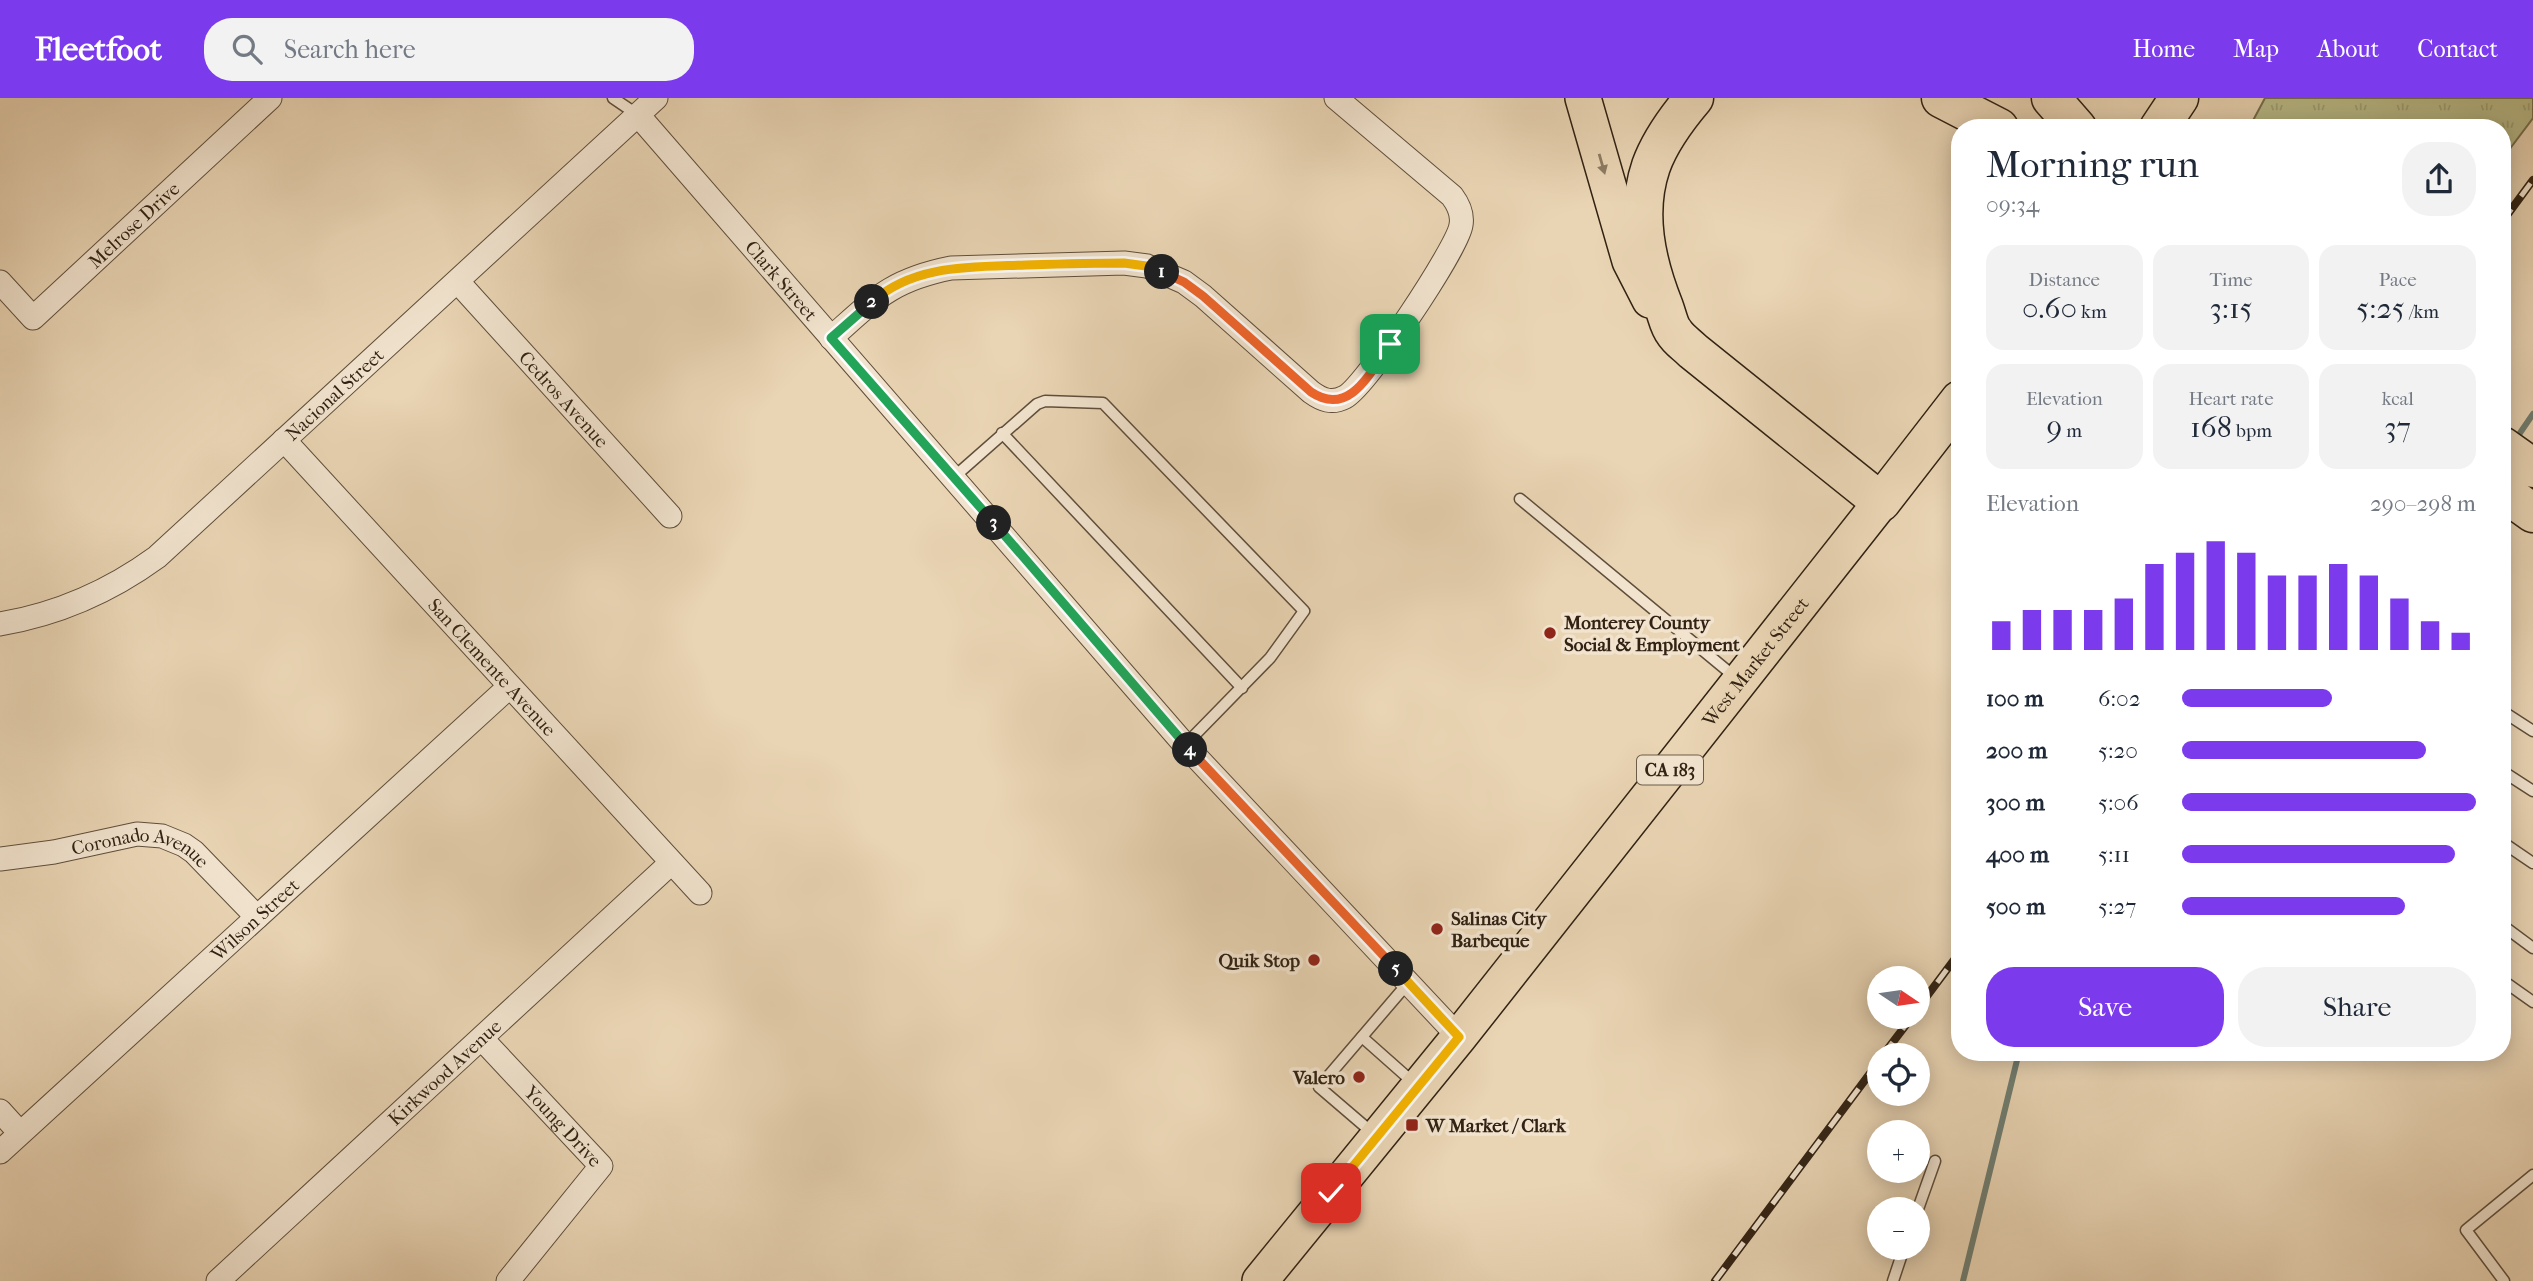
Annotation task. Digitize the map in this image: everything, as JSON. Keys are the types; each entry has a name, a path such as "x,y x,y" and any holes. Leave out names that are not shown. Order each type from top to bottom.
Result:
{"highway":[{"path":"1695,98 1674,121 1652,164 1643,213 1645,244 1655,284 1673,332 1881,502"},
{"path":"1941,98 1982,119"},
{"path":"2051,98 2068,119"},
{"path":"2165,119 2179,98"},
{"name":"West Market Street","path":"1881,502 1951,412"},
{"path":"2511,452 2533,468"},
{"path":"2511,497 2533,513"}],"main road":[{"path":"1583,98 1630,261 1644,292 1673,332"},
{"path":"1978,98 2006,119"},
{"path":"2031,98 2062,119"},
{"name":"West Market Street","path":"1260,1281 1459,1037 1881,502"}],"street":[{"name":"Melrose Drive","path":"0,282 33,318 270,98"},
{"name":"Nacional Street","path":"0,624 62,610 97,594 128,577 173,543 656,98"},
{"path":"831,338 880,295 930,272 951,268 1020,265 1135,265 1165,272 1184,282 1311,392 1327,401 1341,399 1362,383 1390,344 1453,244 1461,223 1458,204 1452,195 1336,98"},
{"name":"Clark Street","path":"638,116 1185,745 1459,1037"},
{"name":"Cedros Avenue","path":"458,282 670,516"},
{"name":"San Clemente Avenue","path":"284,440 700,893"},
{"name":"Wilson Street","path":"0,1152 509,687"},
{"name":"Coronado Avenue","path":"0,859 54,852 137,834 162,836 194,852 257,917"},
{"name":"Kirkwood Avenue","path":"218,1281 671,863"},
{"name":"Young Drive","path":"482,1039 601,1166 508,1281"},
{"path":"0,1111 20,1133"}],"lane":[{"path":"613,98 638,116"},
{"path":"954,477 1037,404 1045,401 1103,402 1304,611 1270,658 1185,745"},
{"path":"1002,433 1242,688"},
{"path":"1520,499 1740,681"},
{"path":"2511,716 2533,731"},
{"path":"2511,777 2533,792"},
{"path":"2511,848 2533,863"},
{"path":"2511,932 2533,948"},
{"path":"1377,1137 1319,1087 1408,983"},
{"path":"2511,986 2533,1002"},
{"path":"1362,1037 1418,1087"},
{"path":"1922,1197 1935,1161"},
{"path":"2504,1281 2466,1230 2533,1175"},
{"path":"1893,1281 1901,1260"}],"green space":[{"path":"2265,98 2533,98 2533,118 2511,147 2511,119 2254,119"}],"waterway":[{"path":"2520,433 2533,414"},
{"path":"1963,1281 2017,1061"}],"railway":[{"path":"2511,210 2533,180"},
{"path":"1930,992 1951,964"},
{"path":"1892,1043 1903,1029"},
{"path":"1715,1281 1867,1077"}],"place":[{"name":"Monterey County Social & Employment","path":"1550,633"},
{"name":"Salinas City Barbeque","path":"1437,929"},
{"name":"Quik Stop","path":"1314,960"},
{"name":"Valero","path":"1359,1077"},
{"name":"W Market / Clark","path":"1412,1125"}],"route":[{"path":"1331,1193 1459,1037 1185,745 831,338 895,285 930,272 951,268 1124,263 1165,272 1184,282 1311,392 1327,401 1341,399 1355,391 1390,344"}]}
